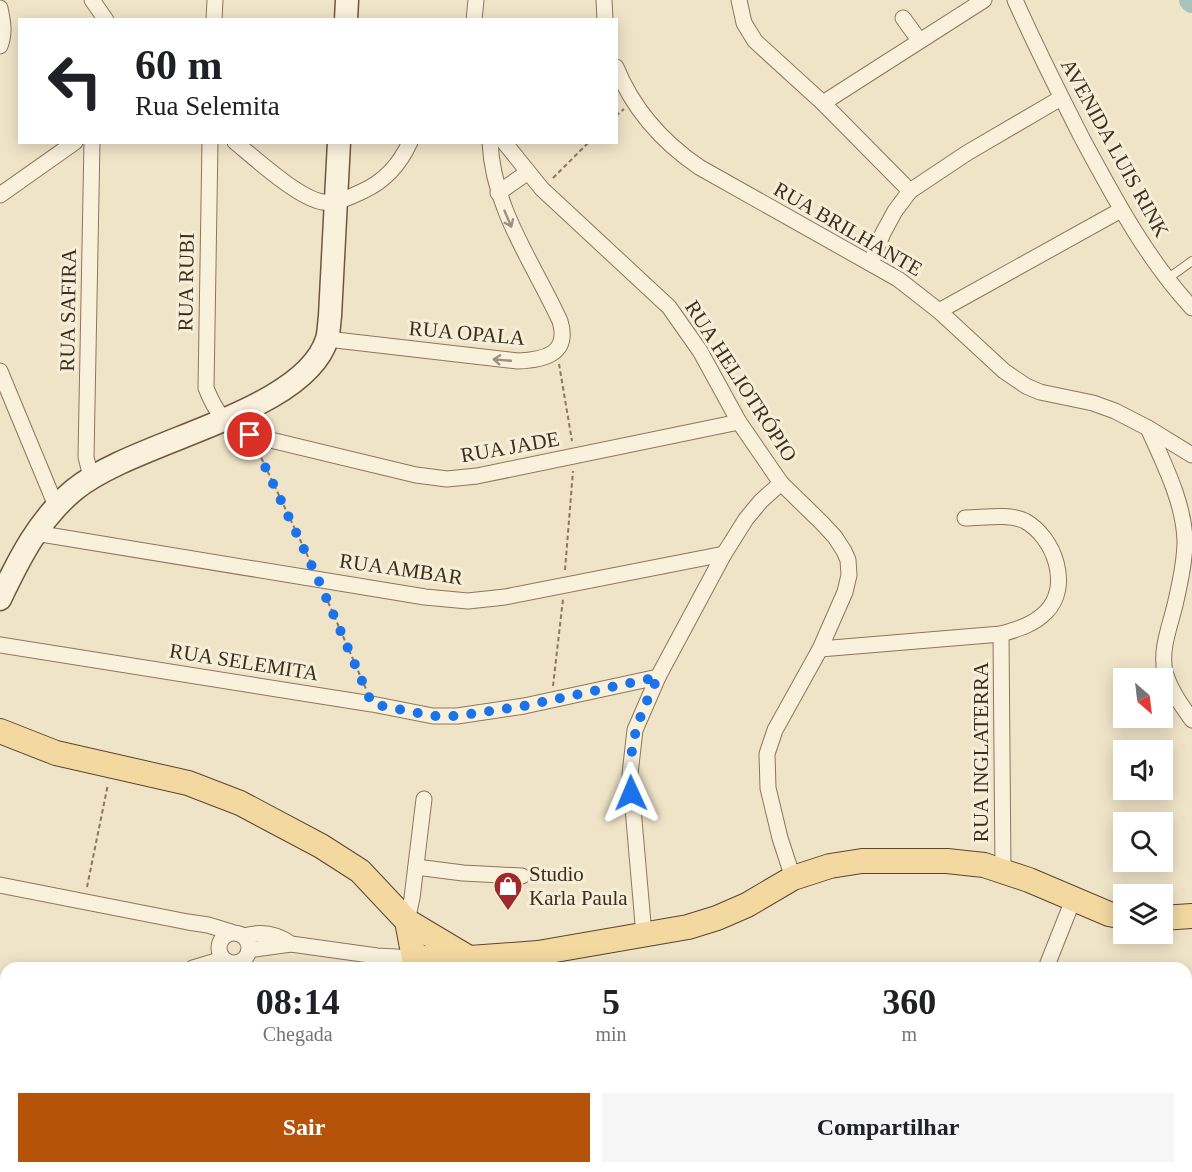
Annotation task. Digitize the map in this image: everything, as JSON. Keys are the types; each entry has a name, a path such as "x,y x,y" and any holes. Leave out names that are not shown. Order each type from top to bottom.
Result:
{"main road":[{"path":"346,18 347,0"},
{"path":"0,599 35,533 56,506 74,489 119,463 275,395 291,386 315,360 327,339 339,144"},
{"path":"0,731 56,753 169,777 240,803 342,858 372,882 407,921 470,958"},
{"path":"0,749 153,780 185,789 248,818 301,847 333,868 366,897 416,962"},
{"path":"428,962 470,958 527,961 688,927 747,905 793,878 830,866 862,861 947,861 984,865 1029,880 1113,915"},
{"path":"1173,917 1192,916"},
{"path":"407,921 417,962"}],"street":[{"path":"214,18 215,0"},
{"path":"474,18 476,0"},
{"path":"604,0 605,18"},
{"path":"823,103 984,0"},
{"name":"AVENIDA LUIS RINK","path":"1015,0 1061,98 1121,210 1167,279 1192,308"},
{"path":"744,3 744,23 755,41 823,103 910,191"},
{"path":"94,6 104,18"},
{"path":"0,8 4,27 0,46"},
{"path":"903,18 919,40"},
{"name":"RUA BRILHANTE","path":"618,70 632,101 644,118 684,157 734,188 898,279 939,311 1004,370 1026,386 1040,392 1093,402 1115,411 1192,455"},
{"path":"871,263 891,218 910,191 968,153 1061,98"},
{"path":"0,195 72,144"},
{"name":"RUA SAFIRA","path":"92,144 86,457 92,477"},
{"name":"RUA RUBI","path":"210,144 206,388 222,419"},
{"path":"238,144 292,187 322,202 336,202 380,181 400,160 409,144"},
{"path":"490,144 494,179 510,224 560,321 563,337 557,349"},
{"name":"RUA HELIOTRÓPIO","path":"506,144 542,189 669,307 700,351 739,422 781,483 835,537 848,560 849,575 845,592 820,649 775,730 767,754 768,788 793,878"},
{"path":"498,193 528,172"},
{"path":"939,311 1121,210"},
{"name":"RUA OPALA","path":"327,339 518,361 543,358 557,349"},
{"path":"0,371 56,506"},
{"name":"RUA JADE","path":"222,419 250,435 416,475 447,478 477,476 739,422"},
{"path":"1148,428 1173,488 1185,540 1183,567 1164,651 1165,672 1175,695 1192,720"},
{"path":"644,935 630,774 635,730 658,677 724,554 746,519 781,483"},
{"path":"820,649 1001,634 1021,628 1047,611 1055,597 1058,579 1056,562 1048,542 1023,520 965,518"},
{"name":"RUA AMBAR","path":"35,533 425,597 468,601 505,597 724,554"},
{"name":"RUA INGLATERRA","path":"1001,634 1003,870"},
{"name":"RUA SELEMITA","path":"0,645 372,704 433,716 457,716 524,706 658,677"},
{"path":"407,921 424,799"},
{"path":"416,867 463,873 522,876"},
{"path":"0,885 208,925 241,939"},
{"path":"1048,962 1073,900"},
{"path":"188,922 230,962"},
{"path":"221,951 221,939 241,939 411,962"},
{"path":"236,962 244,959 241,939"},
{"path":"203,962 221,951"}],"lane":[{"path":"1167,279 1192,261"},
{"path":"1192,916 1192,921"}],"path":[{"path":"542,189 587,144"},
{"path":"557,349 574,456"},
{"path":"250,435 318,579 372,704"},
{"path":"84,902 110,772"}],"place":[{"name":"Studio Karla Paula","path":"508,912"}],"route":[{"path":"250,435 318,579 372,704 433,716 479,714 551,701 658,677 635,730 631,748 631,793"}]}
